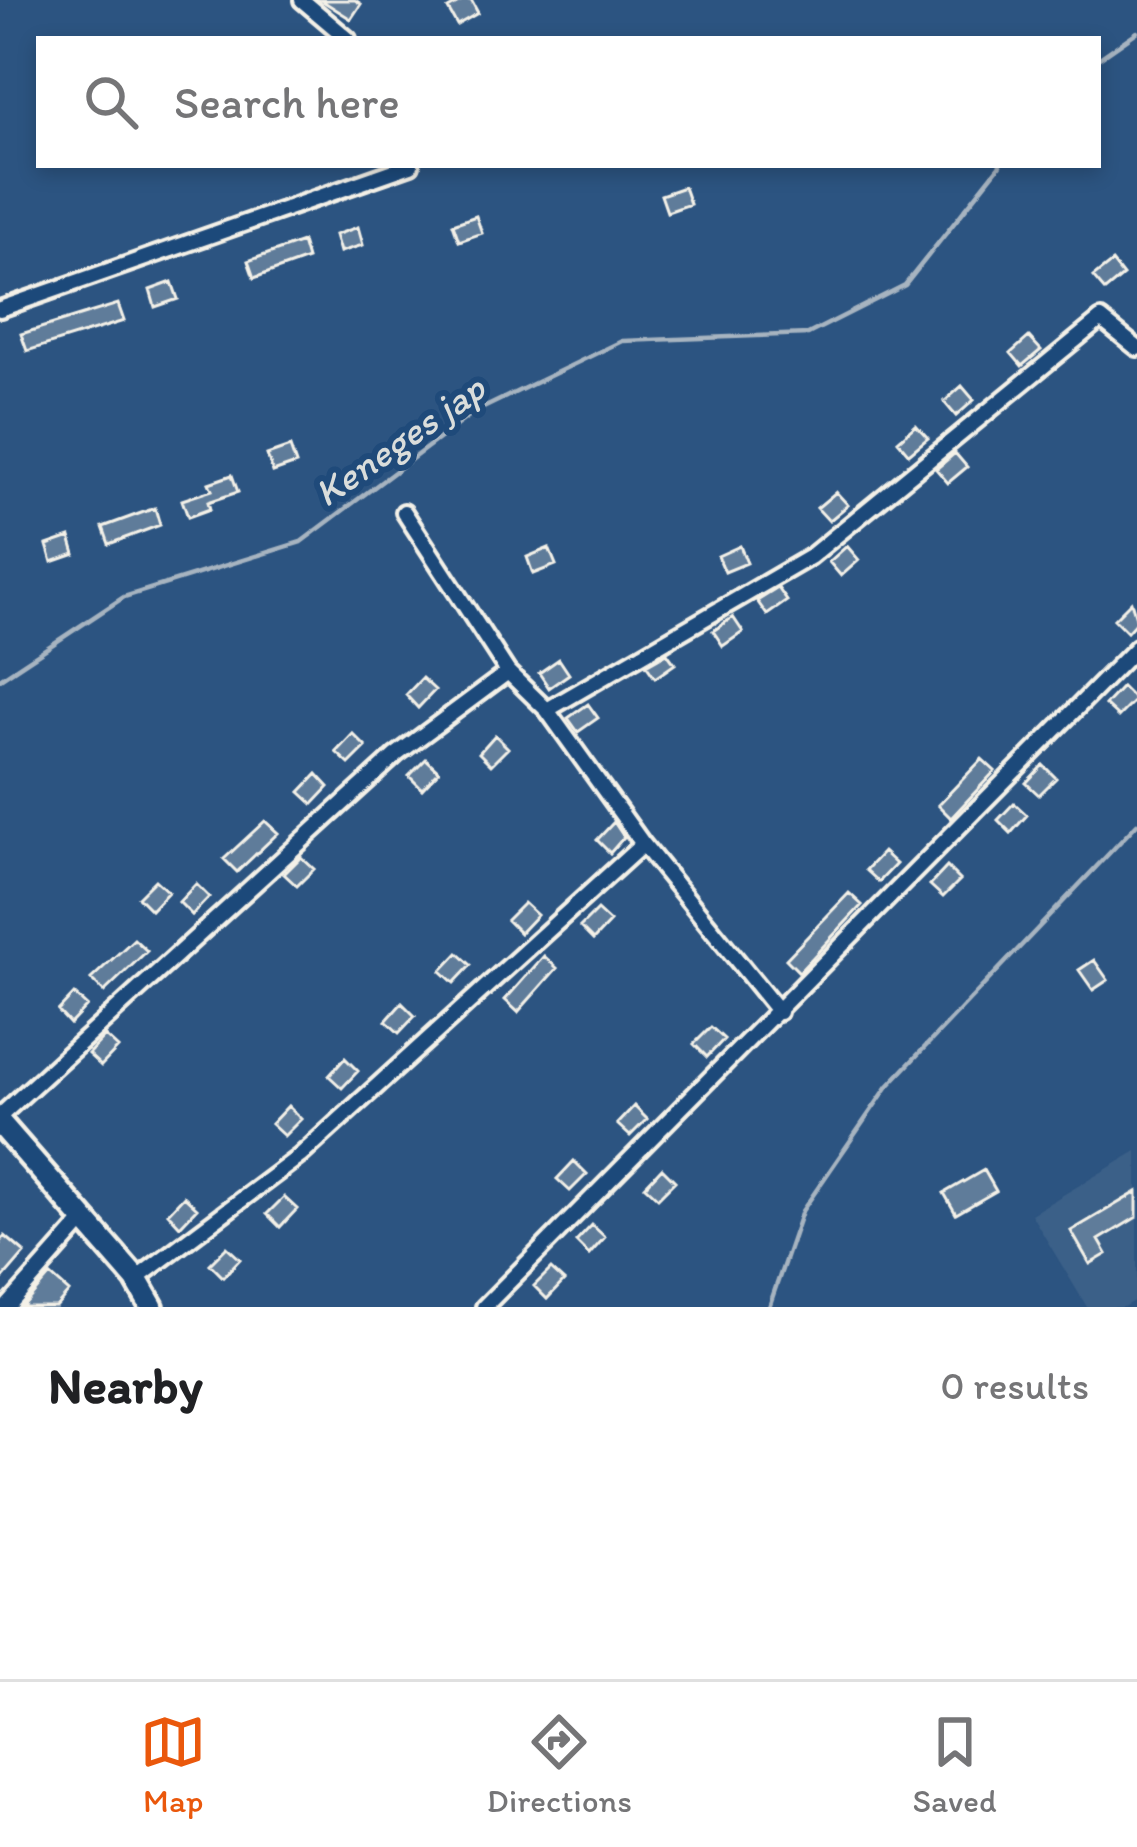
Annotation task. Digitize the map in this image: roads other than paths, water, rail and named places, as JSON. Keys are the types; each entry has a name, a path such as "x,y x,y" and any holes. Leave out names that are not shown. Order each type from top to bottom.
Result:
{"street":[{"path":"302,0 344,36"},
{"path":"0,309 402,168"},
{"path":"547,710 810,557 1101,319 1137,348"},
{"path":"404,512 508,672 547,710 643,844 778,1012"},
{"path":"484,1307 1137,646"},
{"path":"152,1307 136,1279 0,1120 396,755 508,672"},
{"path":"136,1279 300,1156 643,844"},
{"path":"7,1307 84,1220"}],"waterway":[{"name":"Keneges jap","path":"1101,57 1137,32"},
{"name":"Keneges jap","path":"0,679 124,597 301,542 473,413 622,341 808,334 905,285 998,168"},
{"path":"769,1307 802,1211 888,1086 1137,824"}]}
